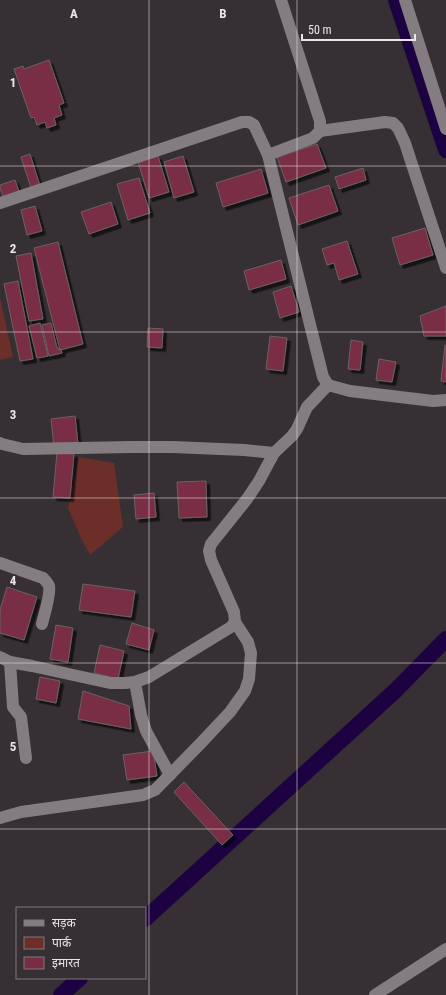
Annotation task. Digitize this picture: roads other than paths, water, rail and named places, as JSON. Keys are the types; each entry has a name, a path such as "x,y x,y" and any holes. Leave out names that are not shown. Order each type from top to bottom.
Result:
{"street":[{"path":"281,0 320,121 320,131"},
{"path":"405,0 446,129"},
{"path":"0,203 242,122 249,122 254,125 268,155 323,376 328,385 357,392 433,401 446,400"},
{"path":"268,155 313,138 320,131 385,122 393,123 398,128 405,144 446,268"},
{"path":"0,818 21,812 143,795 155,790 225,717 245,691 249,679 251,653 248,642 236,622 234,612 211,560 209,552 211,544 247,499 259,481 274,453 292,436 297,429 307,407 328,385"},
{"path":"0,443 23,449 173,447 244,450 274,453"},
{"path":"0,563 43,578 47,582 49,594 42,624"},
{"path":"26,758 21,717 13,707 5,659 110,683 135,682 149,677 236,622"},
{"path":"135,682 141,715 146,731 170,774"},
{"path":"375,995 446,949"}],"waterway":[{"path":"396,0 446,150"},
{"path":"146,918 395,691 446,639"},
{"path":"61,995 79,979"}]}
